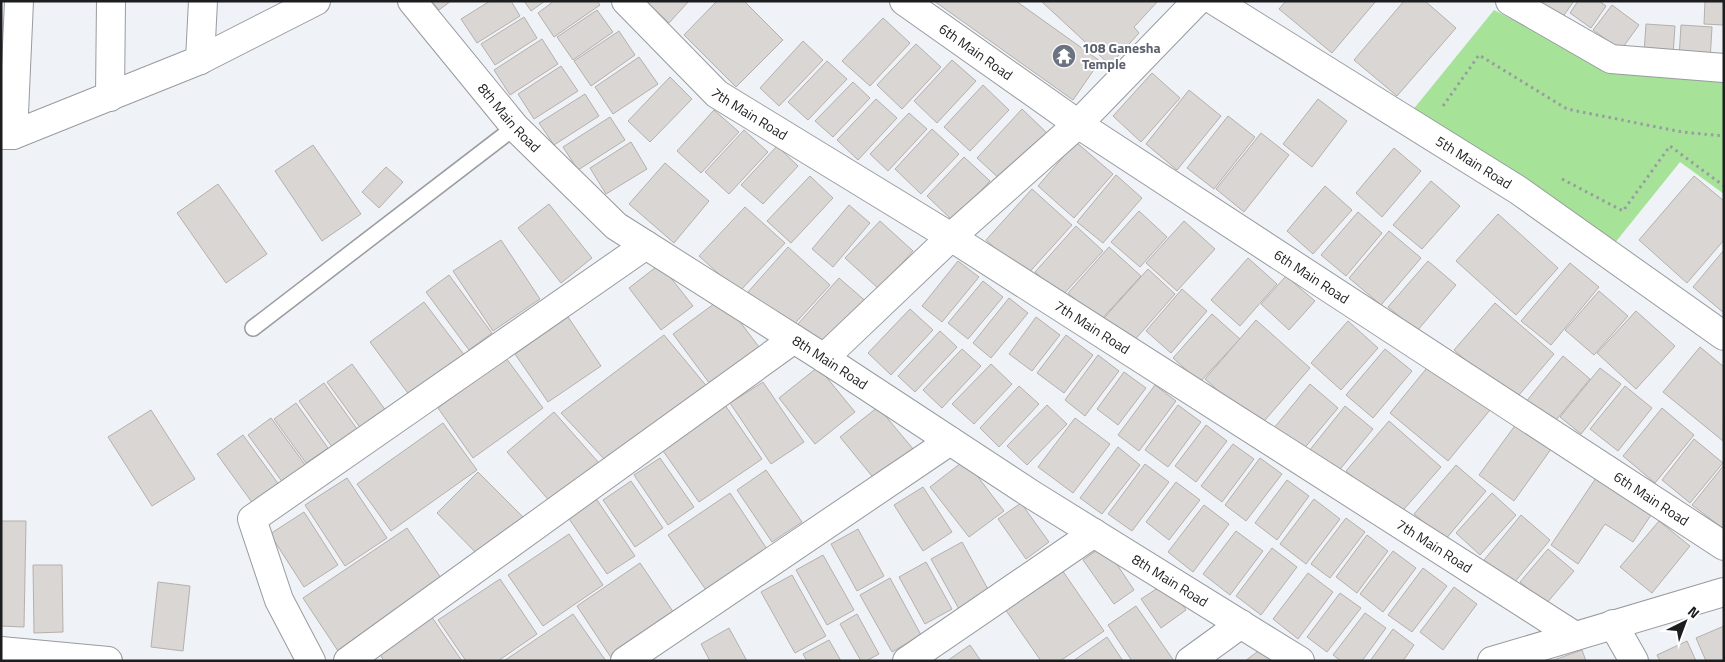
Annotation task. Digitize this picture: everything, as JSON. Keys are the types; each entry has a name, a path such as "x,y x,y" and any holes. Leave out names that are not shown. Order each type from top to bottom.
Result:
{"street":[{"path":"19,1 7,135 110,97 200,60 316,1"},
{"path":"110,97 111,1"},
{"path":"200,60 203,1"},
{"name":"8th Main Road","path":"412,1 514,127 616,226 1094,533 1300,661"},
{"name":"7th Main Road","path":"626,1 717,94 951,237 1575,636"},
{"name":"6th Main Road","path":"904,1 1078,124 1724,546"},
{"path":"824,358 951,237 1078,124 1197,1"},
{"name":"5th Main Road","path":"1215,1 1518,190 1724,336"},
{"path":"1510,1 1611,59 1724,68"},
{"path":"311,661 279,600 252,519 646,245"},
{"path":"348,661 794,339"},
{"path":"625,661 950,441"},
{"path":"907,661 1094,533"},
{"path":"1492,661 1724,592"},
{"path":"1190,661 1241,624"},
{"path":"1613,624 1634,661"},
{"path":"1,651 108,661"}],"lane":[{"path":"253,328 514,127"}],"path":[{"path":"1438,112 1479,55 1568,109 1682,132 1724,136"},
{"path":"1557,176 1623,211 1670,146 1724,186"}],"green space":[{"path":"1494,10 1607,68 1724,80 1724,194 1680,162 1614,244 1412,111"}],"building":[{"path":"432,1 451,1 439,10"},
{"path":"490,1 511,1 520,16 477,43 461,19"},
{"path":"524,1 545,1 531,11"},
{"path":"554,1 597,1 600,5 554,37 538,13"},
{"path":"646,1 689,1 669,23"},
{"path":"717,1 744,1 783,40 736,87 684,35"},
{"path":"934,1 1016,1 1100,61 1073,100"},
{"path":"1041,1 1158,1 1134,27 1139,33 1110,65"},
{"path":"1286,1 1376,1 1332,53 1279,9"},
{"path":"1404,1 1425,1 1456,28 1397,96 1354,60"},
{"path":"1542,1 1574,1 1562,18 1540,3"},
{"path":"1578,1 1599,1 1606,6 1591,28 1570,13"},
{"path":"1705,1 1724,1 1724,25 1704,24"},
{"path":"1612,5 1639,25 1621,50 1593,30"},
{"path":"597,10 613,32 573,60 557,37"},
{"path":"524,17 537,38 495,65 481,44"},
{"path":"883,18 910,43 870,86 842,61"},
{"path":"1646,24 1675,26 1673,55 1644,53"},
{"path":"1681,25 1712,27 1710,61 1679,58"},
{"path":"619,31 635,55 591,86 574,61"},
{"path":"542,39 558,64 510,95 494,70"},
{"path":"803,41 823,60 779,106 760,88"},
{"path":"916,44 941,67 902,109 877,85"},
{"path":"639,57 658,84 613,114 595,87"},
{"path":"952,60 976,81 937,123 914,101"},
{"path":"827,61 847,79 808,120 788,102"},
{"path":"561,66 578,91 534,119 518,94"},
{"path":"1152,73 1180,98 1141,142 1113,116"},
{"path":"670,77 692,99 650,142 628,121"},
{"path":"853,82 870,98 833,137 815,121"},
{"path":"983,85 1009,110 970,151 944,127"},
{"path":"1189,90 1221,116 1177,170 1146,144"},
{"path":"585,94 599,116 554,145 539,123"},
{"path":"876,99 897,118 858,160 837,140"},
{"path":"1318,99 1347,121 1312,167 1283,144"},
{"path":"1022,109 1047,133 1003,182 977,158"},
{"path":"714,110 739,132 701,173 677,151"},
{"path":"909,113 927,129 888,171 870,154"},
{"path":"1228,116 1255,137 1214,189 1187,168"},
{"path":"610,117 625,140 578,170 563,147"},
{"path":"932,129 959,154 921,194 895,169"},
{"path":"744,130 768,152 729,194 705,172"},
{"path":"1261,133 1289,155 1244,212 1216,189"},
{"path":"631,142 647,169 606,194 590,168"},
{"path":"1076,142 1113,174 1074,218 1038,186"},
{"path":"313,145 361,214 322,241 275,171"},
{"path":"777,146 798,166 763,204 741,185"},
{"path":"1394,148 1421,171 1382,217 1356,193"},
{"path":"964,157 990,181 953,221 927,196"},
{"path":"665,163 709,201 674,243 629,204"},
{"path":"386,167 403,182 379,208 362,192"},
{"path":"1116,175 1142,198 1103,243 1077,222"},
{"path":"810,176 833,198 791,243 767,221"},
{"path":"1694,176 1724,201 1724,240 1687,283 1639,240"},
{"path":"1431,181 1460,206 1422,249 1393,225"},
{"path":"218,184 267,254 226,283 177,213"},
{"path":"1325,186 1352,210 1313,254 1287,231"},
{"path":"1032,189 1072,225 1026,276 986,240"},
{"path":"549,204 592,258 561,283 518,228"},
{"path":"849,205 870,223 833,267 812,249"},
{"path":"745,207 785,243 739,292 699,256"},
{"path":"1139,211 1167,237 1140,267 1111,242"},
{"path":"1358,212 1382,233 1346,276 1321,255"},
{"path":"1498,214 1558,268 1516,315 1456,261"},
{"path":"880,221 913,251 879,289 845,258"},
{"path":"1184,221 1215,249 1177,291 1146,263"},
{"path":"1076,226 1103,251 1062,296 1035,272"},
{"path":"1389,231 1421,258 1381,305 1349,278"},
{"path":"501,240 540,299 493,331 453,271"},
{"path":"788,247 830,285 789,330 748,292"},
{"path":"1109,247 1141,276 1100,321 1068,293"},
{"path":"1724,250 1724,313 1693,287"},
{"path":"1248,258 1277,284 1240,326 1211,300"},
{"path":"958,261 979,277 942,322 922,306"},
{"path":"1428,261 1456,285 1417,331 1388,307"},
{"path":"1570,263 1599,287 1551,345 1521,321"},
{"path":"660,264 693,306 661,330 629,288"},
{"path":"1148,269 1175,294 1132,343 1104,318"},
{"path":"449,275 492,333 469,350 426,292"},
{"path":"1286,276 1315,301 1289,330 1261,304"},
{"path":"839,278 869,304 826,352 797,325"},
{"path":"983,281 1003,297 968,339 948,323"},
{"path":"1182,289 1207,311 1171,353 1146,331"},
{"path":"1599,291 1628,316 1594,355 1565,330"},
{"path":"722,298 759,347 710,384 673,334"},
{"path":"1009,298 1028,313 991,358 973,343"},
{"path":"424,302 465,356 410,396 370,342"},
{"path":"1495,303 1554,354 1513,402 1454,350"},
{"path":"910,309 933,330 891,375 868,353"},
{"path":"1636,311 1675,346 1636,389 1597,353"},
{"path":"1212,314 1240,339 1200,382 1173,358"},
{"path":"568,317 601,366 548,402 515,354"},
{"path":"1036,317 1060,335 1032,371 1009,354"},
{"path":"1256,320 1310,368 1259,427 1205,379"},
{"path":"1348,321 1378,348 1341,390 1311,363"},
{"path":"940,331 957,347 915,392 898,376"},
{"path":"664,335 709,389 606,461 561,413"},
{"path":"1066,335 1093,355 1064,393 1037,373"},
{"path":"1700,347 1724,367 1723,441 1663,392"},
{"path":"962,349 981,366 942,408 923,390"},
{"path":"1385,349 1412,371 1373,418 1346,395"},
{"path":"1098,355 1119,371 1085,416 1065,400"},
{"path":"1563,356 1590,379 1552,425 1525,403"},
{"path":"506,358 543,408 473,458 438,408"},
{"path":"1431,363 1490,410 1448,461 1390,413"},
{"path":"352,364 389,415 364,433 327,382"},
{"path":"991,364 1012,384 974,424 952,404"},
{"path":"818,367 855,412 815,444 779,398"},
{"path":"1600,368 1621,384 1581,434 1560,417"},
{"path":"1124,372 1146,388 1118,425 1097,409"},
{"path":"763,382 804,442 771,464 730,403"},
{"path":"324,383 360,433 335,451 299,401"},
{"path":"1310,384 1338,408 1302,451 1274,428"},
{"path":"1155,385 1176,401 1139,451 1118,435"},
{"path":"1019,386 1039,404 999,447 980,428"},
{"path":"1625,386 1652,408 1618,451 1590,429"},
{"path":"296,403 328,448 306,463 274,419"},
{"path":"725,405 762,459 699,502 661,448"},
{"path":"1047,405 1067,424 1027,465 1007,446"},
{"path":"1178,405 1201,422 1168,467 1145,450"},
{"path":"1345,406 1373,429 1337,473 1309,451"},
{"path":"878,407 914,450 876,481 840,437"},
{"path":"1662,408 1694,435 1655,483 1623,456"},
{"path":"151,410 195,479 152,506 108,437"},
{"path":"554,412 599,463 552,504 507,452"},
{"path":"271,418 306,466 283,483 248,435"},
{"path":"1075,418 1110,444 1073,493 1038,467"},
{"path":"1519,420 1554,445 1514,501 1479,475"},
{"path":"1389,421 1441,467 1398,516 1346,471"},
{"path":"443,423 477,470 391,531 357,484"},
{"path":"1206,425 1227,441 1196,482 1175,466"},
{"path":"243,435 282,489 256,508 217,454"},
{"path":"1694,439 1723,463 1690,503 1662,480"},
{"path":"1233,444 1254,459 1222,502 1201,486"},
{"path":"1118,447 1140,465 1102,514 1080,498"},
{"path":"660,458 694,507 668,525 634,475"},
{"path":"1260,458 1282,474 1246,521 1225,505"},
{"path":"965,460 1004,511 969,537 930,487"},
{"path":"1145,464 1169,482 1132,531 1108,514"},
{"path":"1456,465 1486,491 1445,540 1414,514"},
{"path":"1724,465 1724,529 1692,505"},
{"path":"766,470 802,522 772,542 737,490"},
{"path":"478,472 524,518 482,559 437,513"},
{"path":"347,478 387,538 345,566 305,505"},
{"path":"1596,478 1651,515 1633,542 1605,524 1578,564 1551,545"},
{"path":"1287,480 1309,496 1277,540 1255,523"},
{"path":"631,481 663,528 635,547 603,500"},
{"path":"1176,482 1200,500 1169,540 1146,522"},
{"path":"923,487 952,532 923,551 894,505"},
{"path":"730,493 767,549 706,590 668,535"},
{"path":"1492,493 1516,515 1480,555 1456,533"},
{"path":"593,494 635,556 607,574 565,513"},
{"path":"1314,499 1340,519 1306,564 1280,544"},
{"path":"1021,503 1049,542 1026,559 998,519"},
{"path":"1204,505 1229,524 1193,572 1168,552"},
{"path":"304,512 338,565 304,587 270,534"},
{"path":"1521,515 1550,540 1513,584 1484,560"},
{"path":"1346,518 1365,532 1330,578 1311,564"},
{"path":"1,521 26,521 24,627 1,626"},
{"path":"1659,521 1690,546 1652,593 1620,567"},
{"path":"407,528 445,584 340,654 303,598"},
{"path":"858,529 884,576 857,591 831,544"},
{"path":"1236,531 1263,551 1230,595 1203,574"},
{"path":"569,534 603,585 543,626 508,575"},
{"path":"1367,535 1388,551 1357,593 1336,577"},
{"path":"962,542 989,591 959,609 931,559"},
{"path":"1104,545 1134,590 1114,604 1083,560"},
{"path":"1272,548 1297,567 1261,615 1236,596"},
{"path":"1548,549 1574,571 1546,604 1520,582"},
{"path":"1393,551 1416,568 1383,612 1360,594"},
{"path":"823,555 854,610 827,625 796,570"},
{"path":"926,562 952,609 925,624 899,577"},
{"path":"640,563 676,616 612,659 577,606"},
{"path":"33,565 62,565 63,632 34,633"},
{"path":"1423,568 1447,586 1412,632 1388,615"},
{"path":"1062,570 1104,631 1060,661 1041,661 1005,609"},
{"path":"1308,573 1333,592 1298,639 1273,619"},
{"path":"792,575 826,636 795,653 761,592"},
{"path":"890,578 921,635 892,652 860,595"},
{"path":"500,579 537,634 498,661 466,661 438,620"},
{"path":"158,582 190,586 183,651 151,647"},
{"path":"1167,582 1186,610 1161,628 1141,599"},
{"path":"1454,587 1477,604 1443,650 1420,632"},
{"path":"1340,593 1361,608 1327,652 1307,637"},
{"path":"1136,606 1174,661 1132,661 1108,625"},
{"path":"429,613 462,661 384,661 376,648"},
{"path":"1365,613 1386,628 1362,661 1341,661 1333,655"},
{"path":"573,614 606,661 504,661"},
{"path":"857,614 879,654 866,661 861,661 840,624"},
{"path":"1724,626 1724,661 1706,661 1696,638"},
{"path":"729,628 747,661 710,661 701,644"},
{"path":"1393,629 1414,645 1403,661 1370,661"},
{"path":"1107,637 1123,661 1073,661"},
{"path":"829,640 841,661 807,661 803,654"},
{"path":"1687,641 1696,661 1660,661 1657,655"},
{"path":"970,645 981,661 947,661"},
{"path":"1265,646 1276,661 1245,661"},
{"path":"1582,650 1586,661 1551,661"}],"place":[{"name":"108 Ganesha Temple","path":"1064,56"}]}
